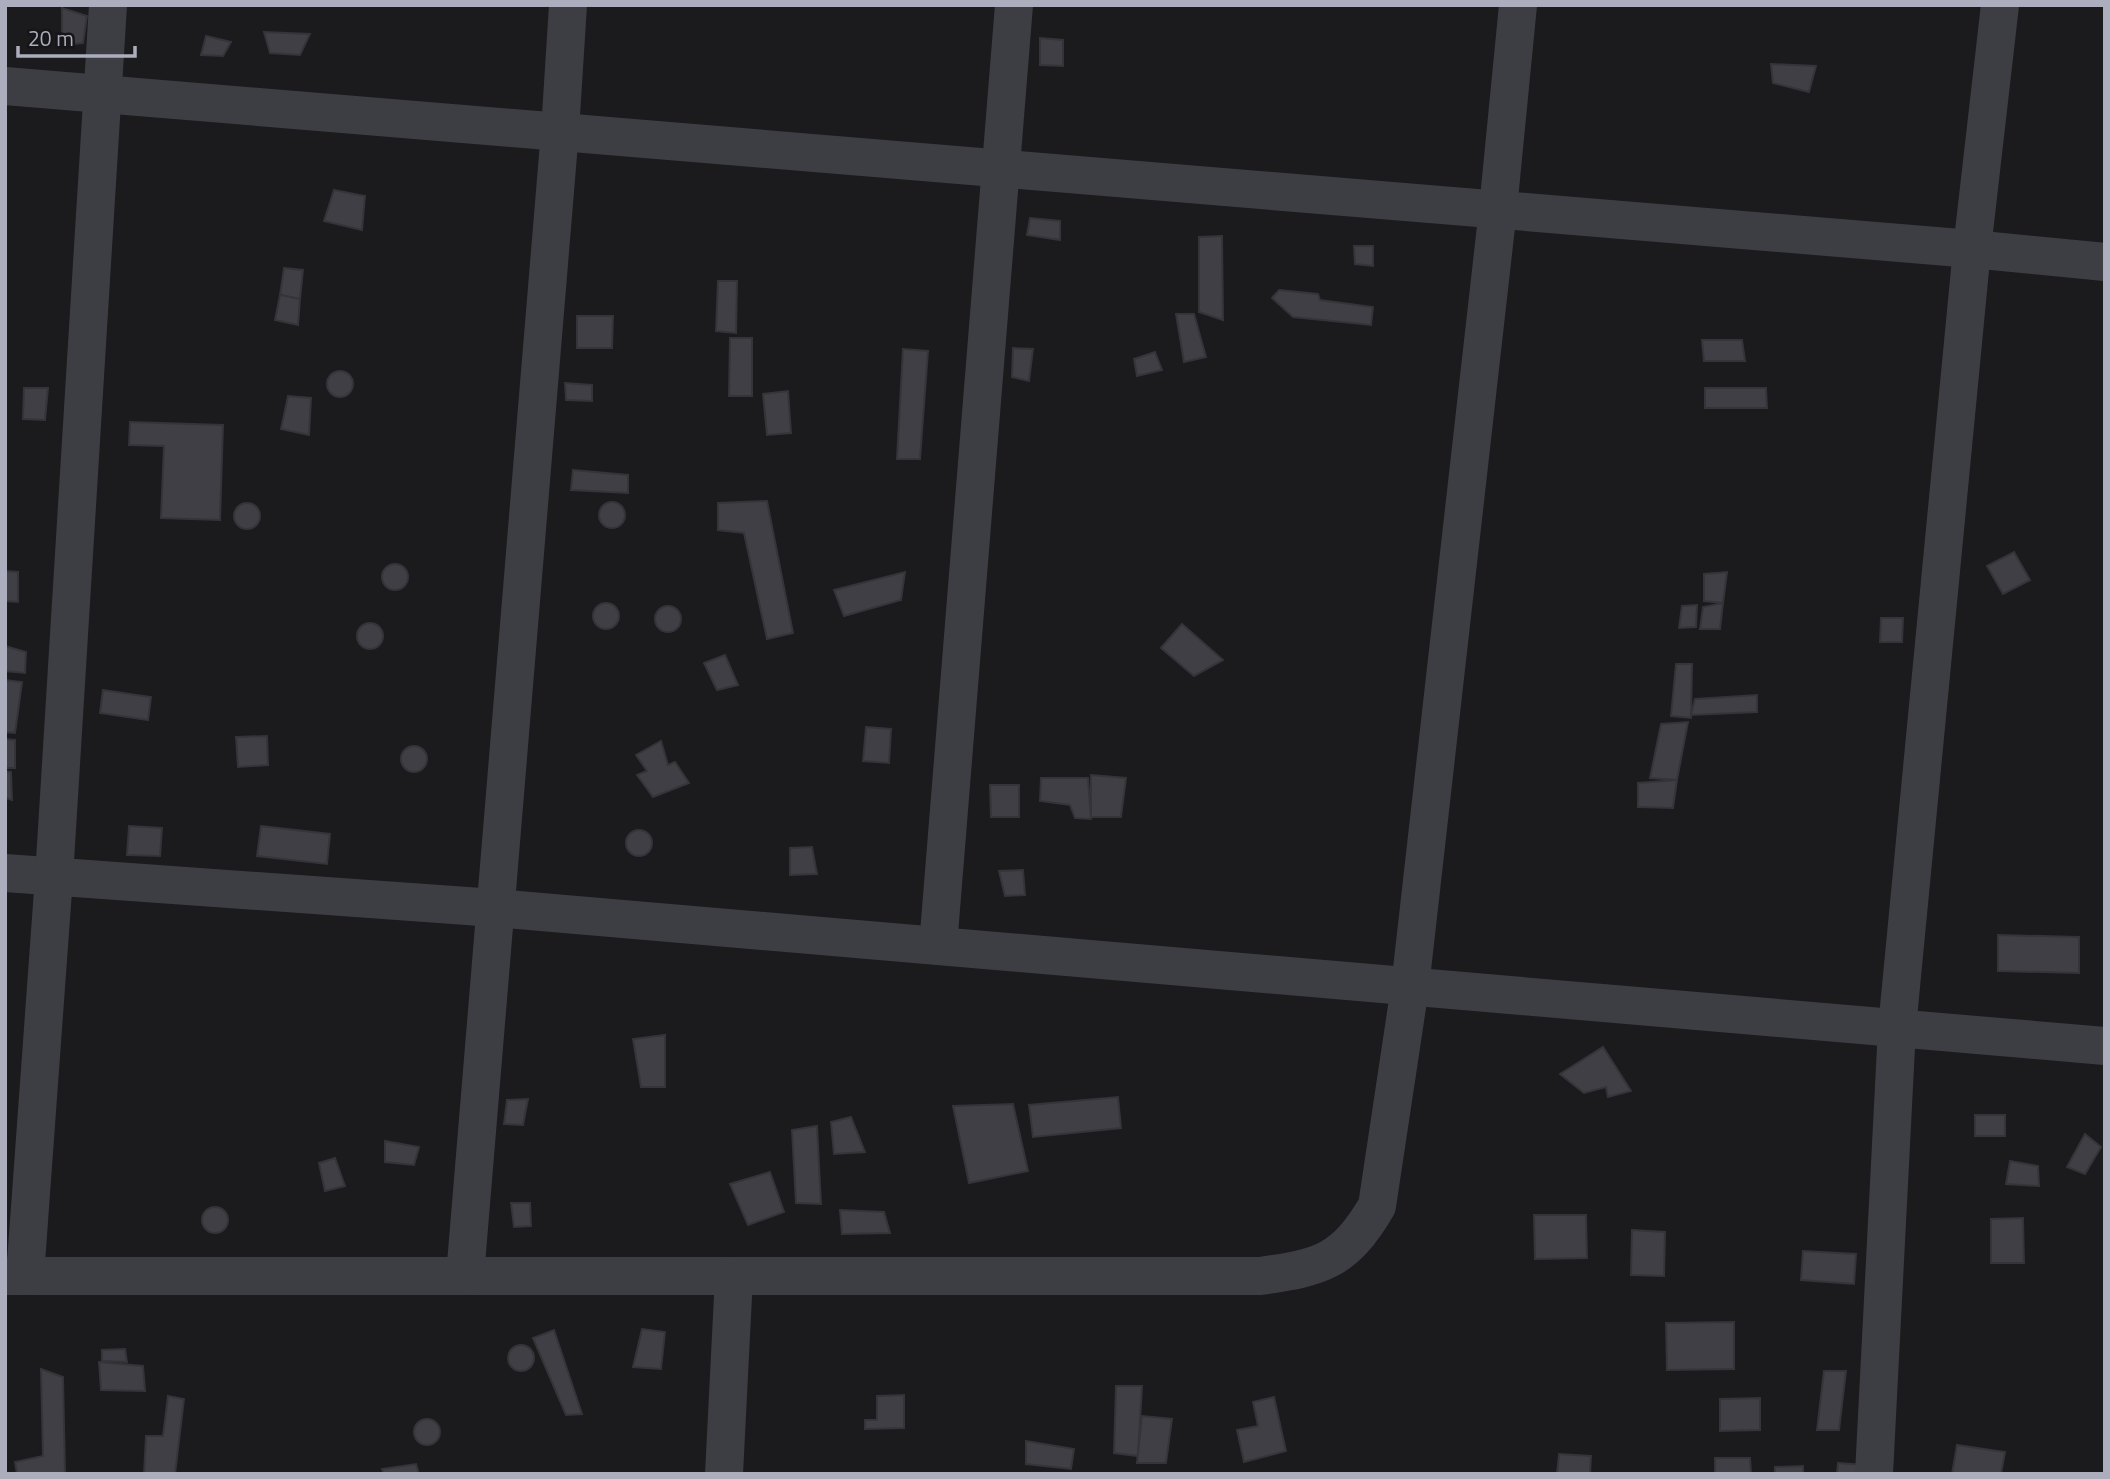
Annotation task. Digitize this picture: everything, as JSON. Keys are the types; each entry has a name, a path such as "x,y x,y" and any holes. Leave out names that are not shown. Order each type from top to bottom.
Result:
{"street":[{"path":"108,5 54,877 15,1276 1260,1276 1306,1269 1339,1254 1362,1232 1377,1206 1410,987 1498,209 1518,5"},
{"path":"465,1276 560,131 568,5"},
{"path":"938,946 1014,5"},
{"path":"1874,1474 1897,1028 1972,249 2000,5"},
{"path":"5,86 1498,209 2105,262"},
{"path":"5,873 495,908 2105,1046"},
{"path":"724,1474 734,1276"}],"building":[{"path":"62,8 87,16 83,43 62,45"},
{"path":"264,32 310,34 300,55 270,53"},
{"path":"206,36 231,42 223,56 201,55"},
{"path":"1040,38 1063,40 1063,66 1040,65"},
{"path":"1771,64 1816,66 1809,92 1773,83"},
{"path":"334,190 365,196 362,230 324,221"},
{"path":"1030,218 1060,221 1060,240 1027,235"},
{"path":"1222,236 1223,320 1199,312 1199,237"},
{"path":"1354,246 1373,246 1373,266 1355,264"},
{"path":"284,268 303,270 300,299 280,295"},
{"path":"718,281 737,281 736,333 716,331"},
{"path":"1279,290 1318,294 1320,300 1373,307 1371,325 1293,317 1272,298"},
{"path":"280,295 300,299 298,325 275,320"},
{"path":"1176,314 1194,314 1206,357 1184,362"},
{"path":"577,316 613,316 612,348 577,348"},
{"path":"730,338 752,338 752,396 729,396"},
{"path":"1702,340 1742,340 1745,361 1704,361"},
{"path":"1013,348 1033,349 1029,381 1012,377"},
{"path":"903,349 928,351 920,459 897,459"},
{"path":"1155,352 1162,370 1137,376 1134,359"},
{"path":"340,371 349,375 353,384 349,393 340,397 331,393 327,384 331,375"},
{"path":"565,383 592,385 592,401 566,400"},
{"path":"24,388 48,388 45,420 23,419"},
{"path":"1705,388 1766,388 1767,408 1705,408"},
{"path":"788,391 791,433 767,435 763,394"},
{"path":"288,396 311,398 309,435 281,429"},
{"path":"130,422 223,425 220,520 161,518 164,446 129,445"},
{"path":"573,470 628,475 628,493 571,490"},
{"path":"767,501 793,633 767,639 744,533 718,530 718,503"},
{"path":"612,502 621,506 625,515 621,524 612,528 603,524 599,515 603,506"},
{"path":"247,503 256,507 260,516 256,525 247,529 238,525 234,516 238,507"},
{"path":"2014,552 2030,580 2003,594 1987,566"},
{"path":"395,564 404,568 408,577 404,586 395,590 386,586 382,577 386,568"},
{"path":"5,571 18,572 18,602 5,601"},
{"path":"905,572 901,600 844,616 834,590"},
{"path":"1727,572 1723,603 1704,601 1704,574"},
{"path":"606,603 615,607 619,616 615,625 606,629 597,625 593,616 597,607"},
{"path":"1723,603 1720,629 1700,629 1703,607"},
{"path":"1697,605 1696,627 1679,628 1682,606"},
{"path":"668,606 677,610 681,619 677,628 668,632 659,628 655,619 659,610"},
{"path":"1881,618 1903,618 1902,642 1880,642"},
{"path":"370,623 379,627 383,636 379,645 370,649 361,645 357,636 361,627"},
{"path":"1182,624 1223,660 1194,676 1161,648"},
{"path":"5,646 26,652 25,673 5,671"},
{"path":"725,655 738,685 717,690 704,663"},
{"path":"1676,664 1692,664 1691,718 1671,716"},
{"path":"5,680 22,682 15,733 5,732"},
{"path":"103,690 151,697 148,720 100,713"},
{"path":"1757,695 1757,712 1691,715 1695,699"},
{"path":"1688,722 1677,780 1650,778 1661,724"},
{"path":"866,727 891,729 889,763 863,761"},
{"path":"267,736 268,765 238,767 236,737"},
{"path":"5,739 15,740 15,768 5,768"},
{"path":"661,741 668,765 675,762 689,783 653,797 637,775 647,771 636,755"},
{"path":"414,746 423,750 427,759 423,768 414,772 405,768 401,759 405,750"},
{"path":"5,771 11,772 12,800 5,798"},
{"path":"1091,775 1126,778 1121,817 1091,817"},
{"path":"1041,778 1088,778 1091,819 1075,818 1070,805 1040,801"},
{"path":"1677,780 1673,808 1638,807 1638,783"},
{"path":"990,785 1019,785 1019,817 991,817"},
{"path":"129,826 162,828 160,856 127,855"},
{"path":"261,826 330,834 327,864 257,856"},
{"path":"639,830 648,834 652,843 648,852 639,856 630,852 626,843 630,834"},
{"path":"812,847 817,874 790,875 790,848"},
{"path":"1023,870 1025,895 1005,896 999,871"},
{"path":"1998,935 2079,937 2079,973 1998,971"},
{"path":"665,1035 665,1087 641,1087 633,1039"},
{"path":"1603,1047 1631,1091 1608,1097 1606,1087 1584,1093 1560,1074"},
{"path":"1118,1097 1121,1128 1033,1137 1029,1105"},
{"path":"528,1099 523,1125 504,1124 507,1100"},
{"path":"1013,1104 1028,1171 969,1183 953,1106"},
{"path":"1975,1115 2005,1115 2005,1136 1975,1136"},
{"path":"851,1117 865,1152 834,1154 831,1122"},
{"path":"817,1126 821,1204 796,1203 792,1130"},
{"path":"2085,1134 2101,1147 2085,1174 2067,1167"},
{"path":"385,1141 419,1147 414,1165 385,1162"},
{"path":"335,1158 345,1186 325,1191 319,1163"},
{"path":"2010,1161 2038,1166 2039,1186 2006,1184"},
{"path":"770,1172 784,1212 748,1225 730,1184"},
{"path":"511,1203 530,1203 531,1226 514,1227"},
{"path":"215,1207 224,1211 228,1220 224,1229 215,1233 206,1229 202,1220 206,1211"},
{"path":"840,1210 884,1212 890,1233 842,1234"},
{"path":"1534,1215 1586,1215 1587,1258 1535,1259"},
{"path":"2023,1218 2024,1263 1991,1263 1991,1219"},
{"path":"1632,1230 1665,1232 1664,1276 1631,1275"},
{"path":"1803,1251 1856,1254 1854,1284 1801,1280"},
{"path":"1734,1322 1734,1369 1667,1370 1666,1323"},
{"path":"642,1329 665,1332 661,1369 633,1367"},
{"path":"554,1330 582,1414 566,1415 533,1338"},
{"path":"521,1345 530,1349 534,1358 530,1367 521,1371 512,1367 508,1358 512,1349"},
{"path":"125,1349 127,1362 102,1361 102,1350"},
{"path":"99,1362 143,1366 145,1391 101,1390"},
{"path":"41,1369 63,1377 65,1474 17,1474 15,1462 43,1456"},
{"path":"1824,1371 1846,1371 1839,1430 1817,1430"},
{"path":"1116,1386 1142,1386 1138,1456 1114,1453"},
{"path":"904,1395 904,1428 865,1429 865,1420 877,1420 877,1396"},
{"path":"168,1396 184,1399 175,1474 144,1474 146,1436 163,1436"},
{"path":"1274,1397 1286,1451 1244,1462 1237,1430 1258,1426 1253,1402"},
{"path":"1760,1398 1760,1430 1720,1431 1720,1399"},
{"path":"1142,1416 1172,1419 1166,1463 1137,1463"},
{"path":"427,1419 436,1423 440,1432 436,1441 427,1445 418,1441 414,1432 418,1423"},
{"path":"1026,1441 1074,1449 1071,1469 1026,1464"},
{"path":"1957,1445 2005,1452 2001,1474 1952,1474"},
{"path":"1559,1454 1591,1456 1590,1474 1557,1474"},
{"path":"1715,1458 1750,1458 1751,1474 1715,1474"},
{"path":"1838,1463 1865,1465 1864,1474 1837,1474"},
{"path":"416,1464 419,1474 384,1474 382,1469"},
{"path":"1803,1466 1803,1474 1775,1474 1775,1467"}]}
